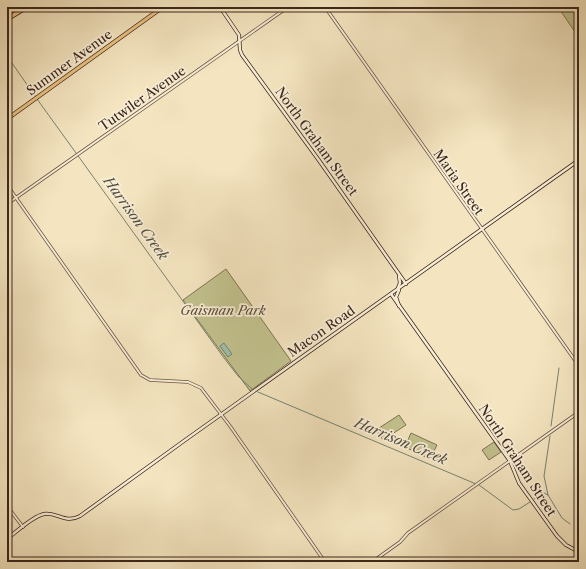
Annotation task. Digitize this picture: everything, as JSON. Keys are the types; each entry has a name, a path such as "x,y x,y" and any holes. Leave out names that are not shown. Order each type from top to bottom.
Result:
{"highway":[{"path":"7,13 17,7"},
{"path":"7,19 27,7"}],"main road":[{"name":"Summer Avenue","path":"7,119 163,7"},
{"name":"North Graham Street","path":"220,7 238,33 242,55 322,164 406,284"},
{"name":"Macon Road","path":"23,527 44,514 54,514 64,519 75,519 90,510 579,160"},
{"path":"399,273 400,283 396,297 399,306"},
{"name":"North Graham Street","path":"391,294 510,461 519,483 556,536 566,545 579,552"},
{"path":"7,539 23,527"}],"street":[{"name":"Tutwiler Avenue","path":"7,204 288,7"},
{"name":"Maria Street","path":"325,7 579,366"},
{"path":"7,186 143,377 150,380 188,382 197,385 203,391 325,562"},
{"path":"372,562 400,542 408,533 579,412"},
{"path":"7,506 23,527"}],"green space":[{"path":"558,7 579,7 579,29 575,32"},
{"name":"Gaisman Park","path":"226,269 291,361 250,391 183,300"},
{"path":"399,415 406,425 383,440 376,430"},
{"path":"411,433 437,445 430,459 405,447"},
{"path":"494,442 501,452 489,460 482,450"}],"shaded area":[{"path":"224,343 232,354 228,357 220,346"}],"waterway":[{"name":"Harrison Creek","path":"7,56 35,96"},
{"name":"Harrison Creek","path":"37,99 224,358 238,376 252,389"},
{"path":"551,426 559,368"},
{"name":"Harrison Creek","path":"258,392 476,484"},
{"path":"548,495 544,476 550,436"},
{"name":"Harrison Creek","path":"479,485 513,510 519,509 530,502"},
{"name":"Harrison Creek","path":"534,499 544,493 548,495 562,518 570,524"},
{"name":"Harrison Creek","path":"575,526 579,527"}]}
